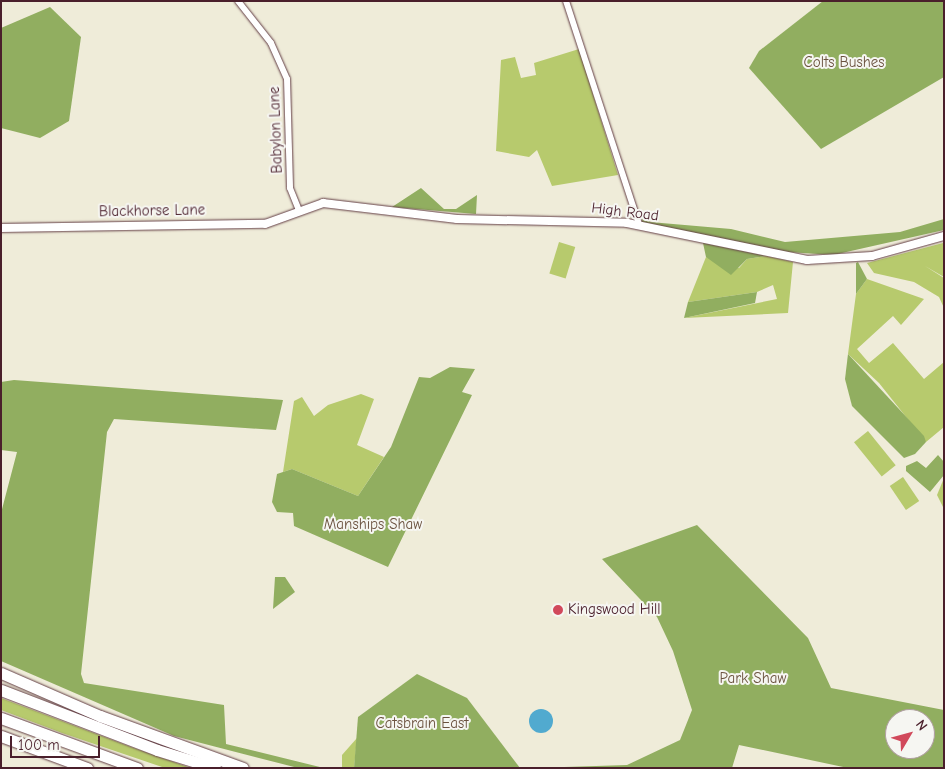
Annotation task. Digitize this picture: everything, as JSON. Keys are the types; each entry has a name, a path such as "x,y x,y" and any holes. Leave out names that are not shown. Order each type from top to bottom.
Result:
{"highway":[{"path":"1,673 100,716 243,768"},
{"path":"1,690 157,750 215,768"},
{"path":"1,718 137,768"},
{"path":"1,736 87,768"}],"street":[{"name":"Babylon Lane","path":"238,1 271,43 287,79 290,188 299,210"},
{"path":"566,1 639,225"},
{"name":"High Road","path":"299,210 322,203 424,217 639,225 807,260 872,256 944,236"},
{"name":"Blackhorse Lane","path":"1,228 265,224 286,220 299,210"}],"green space":[{"name":"Colts Bushes","path":"823,1 944,1 944,77 821,149 749,68 759,51"},
{"path":"50,7 81,37 69,121 40,138 1,128 1,28"},
{"path":"579,49 618,175 552,186 537,150 529,157 496,151 501,60 515,57 521,78 536,75 534,63"},
{"path":"421,188 444,209 456,209 477,195 476,214 392,207"},
{"path":"643,213 650,222 731,229 785,242 900,232 944,219 944,230 833,255 788,252 642,222"},
{"path":"559,242 575,247 566,279 549,274"},
{"path":"703,243 766,256 747,259 731,275 706,257"},
{"path":"943,243 944,277 925,266 944,278 944,308 939,297 914,282 874,273 867,263"},
{"path":"766,256 793,262 788,313 684,318 777,299 773,285 757,292 688,302 706,257 739,268 747,259"},
{"path":"858,262 867,279 856,294 856,263"},
{"path":"867,279 924,299 901,325 893,316 857,349 869,363 893,343 924,379 944,362 944,427 926,442 879,383 848,354 856,294"},
{"path":"757,292 755,303 684,318 688,302"},
{"path":"848,354 924,436 926,442 915,454 904,458 852,406 845,379"},
{"name":"Manships Shaw","path":"450,367 475,369 462,392 472,395 388,567 294,526 293,513 277,512 272,502 277,474 292,469 358,496 391,447 419,377 430,378"},
{"path":"14,380 283,400 276,430 114,419 107,432 81,674 84,683 224,705 226,744 324,768 298,768 174,736 1,661 1,513 17,452 1,450 1,382"},
{"path":"361,394 374,399 357,445 384,457 358,496 292,469 283,472 294,401 302,397 314,416 328,405"},
{"path":"868,431 896,465 882,477 854,442"},
{"path":"938,455 944,462 944,475 930,492 906,471 906,466 917,461 926,468"},
{"path":"903,477 919,501 906,510 890,486"},
{"path":"944,478 944,509 937,495"},
{"name":"Park Shaw","path":"697,525 808,638 831,688 944,710 944,768 848,768 739,745 732,768 533,768 627,765 680,740 692,710 673,651 657,617 602,559"},
{"path":"275,577 285,577 295,592 273,609"},
{"name":"Catsbrain East","path":"417,674 467,698 520,768 354,768 358,717"},
{"path":"1,698 191,768 165,768 62,733 1,710"},
{"path":"357,738 354,768 342,768 342,755"}],"water":[{"path":"541,709 546,710 552,716 552,726 546,732 541,733 536,732 530,726 529,721 530,716 536,710"}],"place":[{"name":"Kingswood Hill","path":"558,610"}]}
